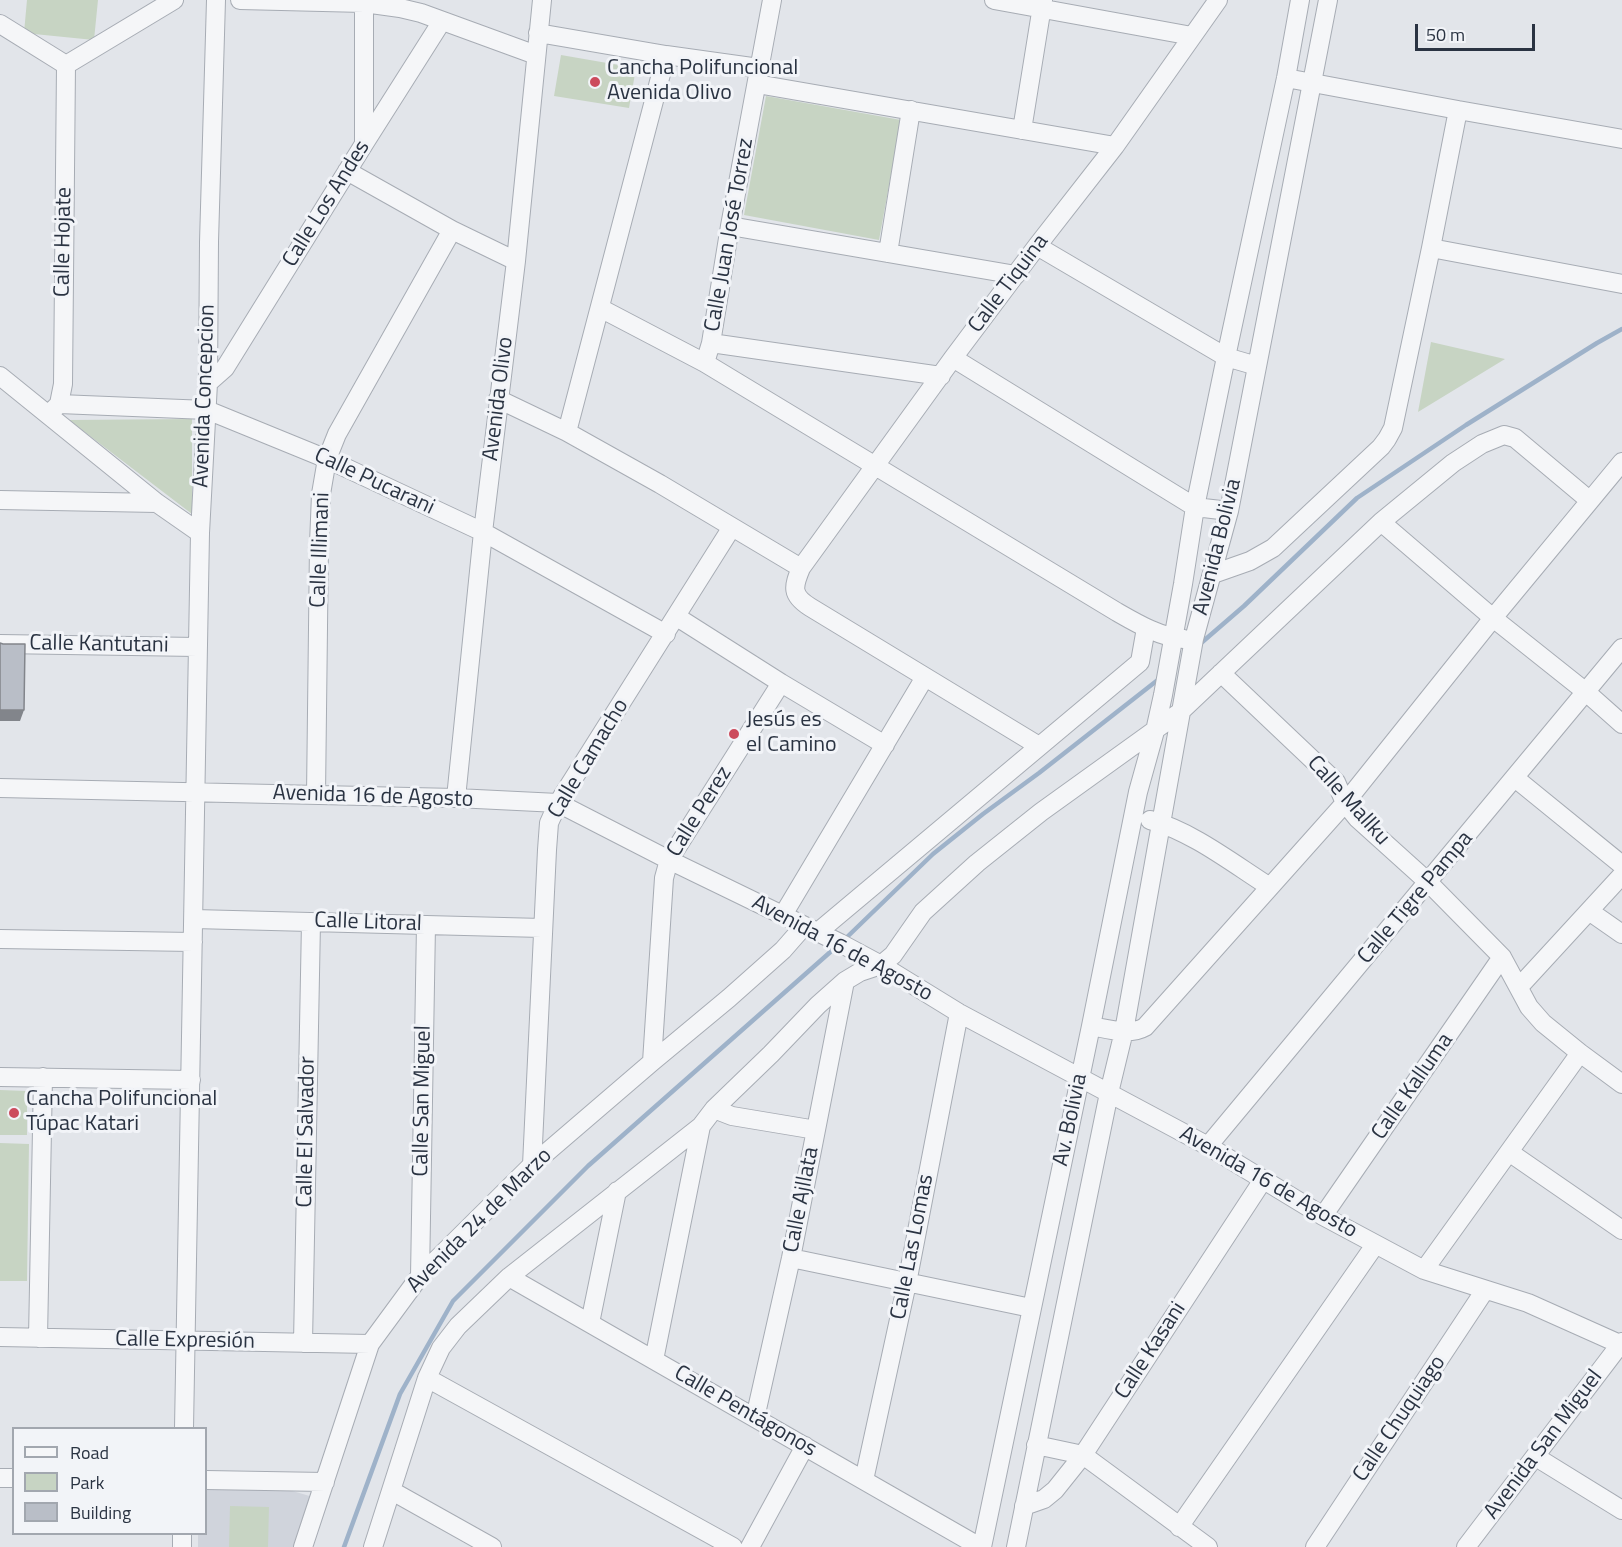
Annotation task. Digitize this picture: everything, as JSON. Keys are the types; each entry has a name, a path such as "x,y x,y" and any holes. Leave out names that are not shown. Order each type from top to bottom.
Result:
{"street":[{"path":"0,24 66,65 174,0"},
{"name":"Avenida Concepcion","path":"184,1427 197,647 208,383 208,242 216,0"},
{"path":"250,0 364,3 400,8 421,13 536,55"},
{"name":"Avenida Olivo","path":"456,798 483,532 516,261 542,0"},
{"name":"Calle Juan José Torrez","path":"705,363 711,343 772,0"},
{"path":"994,0 1042,4 1191,36"},
{"name":"Calle Tiquina","path":"801,568 953,358 1115,146 1218,0"},
{"name":"Avenida Bolivia","path":"1171,646 1195,507 1286,78 1300,0"},
{"name":"Avenida Bolivia","path":"1109,1093 1124,1031 1194,639 1230,511 1328,0"},
{"path":"364,3 364,144"},
{"path":"1022,130 1042,4"},
{"name":"Calle Los Andes","path":"208,383 225,368 442,21"},
{"path":"538,33 666,55 911,110 1115,146"},
{"path":"567,432 666,55"},
{"name":"Calle Hojate","path":"54,409 63,384 66,65"},
{"path":"1286,78 1622,139"},
{"path":"888,253 911,110"},
{"path":"1213,574 1250,561 1273,548 1381,447 1393,428 1458,110"},
{"path":"347,171 452,230 516,261"},
{"path":"730,226 1016,275"},
{"name":"Calle Illimani","path":"316,795 319,544 321,495 327,459 337,434 452,230"},
{"path":"1037,246 1226,357 1257,366"},
{"path":"1431,248 1622,284"},
{"path":"600,308 705,363 1146,628 1171,646 1194,639"},
{"path":"711,343 941,376"},
{"path":"953,358 1195,507 1230,511"},
{"path":"0,376 54,409 157,503 200,533"},
{"path":"498,399 567,432 801,568 795,588 801,601 1039,746"},
{"name":"Calle Pucarani","path":"54,409 207,410 327,459 483,532 666,634"},
{"path":"373,1547 427,1378 441,1348 458,1326 509,1277 701,1126 714,1109 845,981 860,972 881,965 893,955 923,912 977,862 1041,812 1180,712 1381,522 1453,463 1482,444 1504,435 1515,438 1589,500"},
{"path":"1091,1026 1124,1031 1137,1031 1144,1027 1345,803 1622,462"},
{"path":"0,500 157,503"},
{"path":"1381,522 1622,724"},
{"name":"Calle Camacho","path":"532,1165 542,928 549,824 558,803 732,527"},
{"path":"677,616 781,683 885,745"},
{"name":"Avenida 24 de Marzo","path":"303,1547 370,1344 420,1276 532,1165 783,950 1039,746 1140,662 1146,628"},
{"name":"Calle Kantutani","path":"0,644 197,647"},
{"name":"Av. Bolivia","path":"981,1547 1138,792 1163,695 1171,646"},
{"name":"Calle Tigre Pampa","path":"1208,1146 1622,648"},
{"name":"Calle Mallku","path":"1221,674 1336,783 1345,803 1357,818 1428,882 1502,957 1529,1007 1542,1023 1622,1084"},
{"path":"783,915 925,677"},
{"name":"Calle Perez","path":"652,1062 663,888 669,860 781,683"},
{"path":"1515,778 1622,865"},
{"name":"Avenida 16 de Agosto","path":"0,788 456,798 558,803 881,965 958,1013 1208,1146 1323,1216 1424,1270 1528,1303 1622,1344"},
{"path":"1134,817 1160,823 1190,836 1270,887"},
{"path":"1519,987 1622,875"},
{"path":"1589,911 1622,934"},
{"name":"Calle Litoral","path":"194,920 542,928"},
{"name":"Calle El Salvador","path":"303,1343 311,922"},
{"name":"Calle San Miguel","path":"420,1276 426,925"},
{"path":"0,939 193,942"},
{"name":"Calle Kalluma","path":"1323,1216 1502,957"},
{"name":"Calle Ajllata","path":"755,1418 791,1258 845,981"},
{"name":"Calle Las Lomas","path":"864,1480 907,1283 958,1013"},
{"path":"1424,1270 1580,1053"},
{"path":"0,1077 191,1080"},
{"path":"38,1338 43,1077"},
{"name":"Av. Bolivia","path":"1016,1547 1109,1093"},
{"path":"714,1109 732,1116 816,1130"},
{"path":"654,1360 701,1126"},
{"path":"1509,1152 1622,1230"},
{"name":"Calle Kasani","path":"1024,1506 1044,1499 1050,1494 1083,1455 1263,1179"},
{"path":"590,1323 617,1191"},
{"path":"1179,1527 1375,1245"},
{"path":"791,1258 1031,1308"},
{"name":"Calle Pentágonos","path":"509,1277 981,1547"},
{"name":"Calle Chuquiago","path":"1315,1547 1485,1290"},
{"name":"Calle Expresión","path":"0,1337 370,1344"},
{"name":"Avenida San Miguel","path":"1466,1547 1622,1344"},
{"path":"427,1378 733,1547"},
{"path":"1036,1445 1083,1455 1208,1547"},
{"path":"750,1547 805,1446"},
{"path":"1536,1457 1622,1510"},
{"path":"207,1480 325,1482"},
{"path":"392,1491 492,1547"}],"shaded area":[{"path":"207,1489 289,1490 313,1497 297,1547 198,1547 198,1535 207,1535"}],"green space":[{"path":"27,0 98,0 94,40 24,33"},
{"name":"Cancha Polifuncional Avenida Olivo","path":"561,55 636,68 629,108 554,96"},
{"path":"766,96 901,120 879,240 744,215"},
{"path":"1431,342 1505,359 1418,412"},
{"path":"192,419 192,514 69,420"},
{"name":"Cancha Polifuncional Túpac Katari","path":"0,1090 27,1091 27,1135 0,1135"},
{"path":"0,1143 29,1144 27,1281 0,1281"},
{"path":"230,1506 269,1507 268,1547 229,1547"}],"building":[{"path":"0,643 25,644 24,710 0,710"}],"waterway":[{"path":"1200,644 1244,606 1357,498 1466,425 1622,329"},
{"path":"845,939 933,854 1159,679"},
{"path":"344,1547 400,1394 453,1301 588,1166 836,947"}],"place":[{"name":"Cancha Polifuncional Avenida Olivo","path":"595,82"},
{"name":"Jesús es el Camino","path":"734,734"},
{"name":"Cancha Polifuncional Túpac Katari","path":"14,1113"}]}
